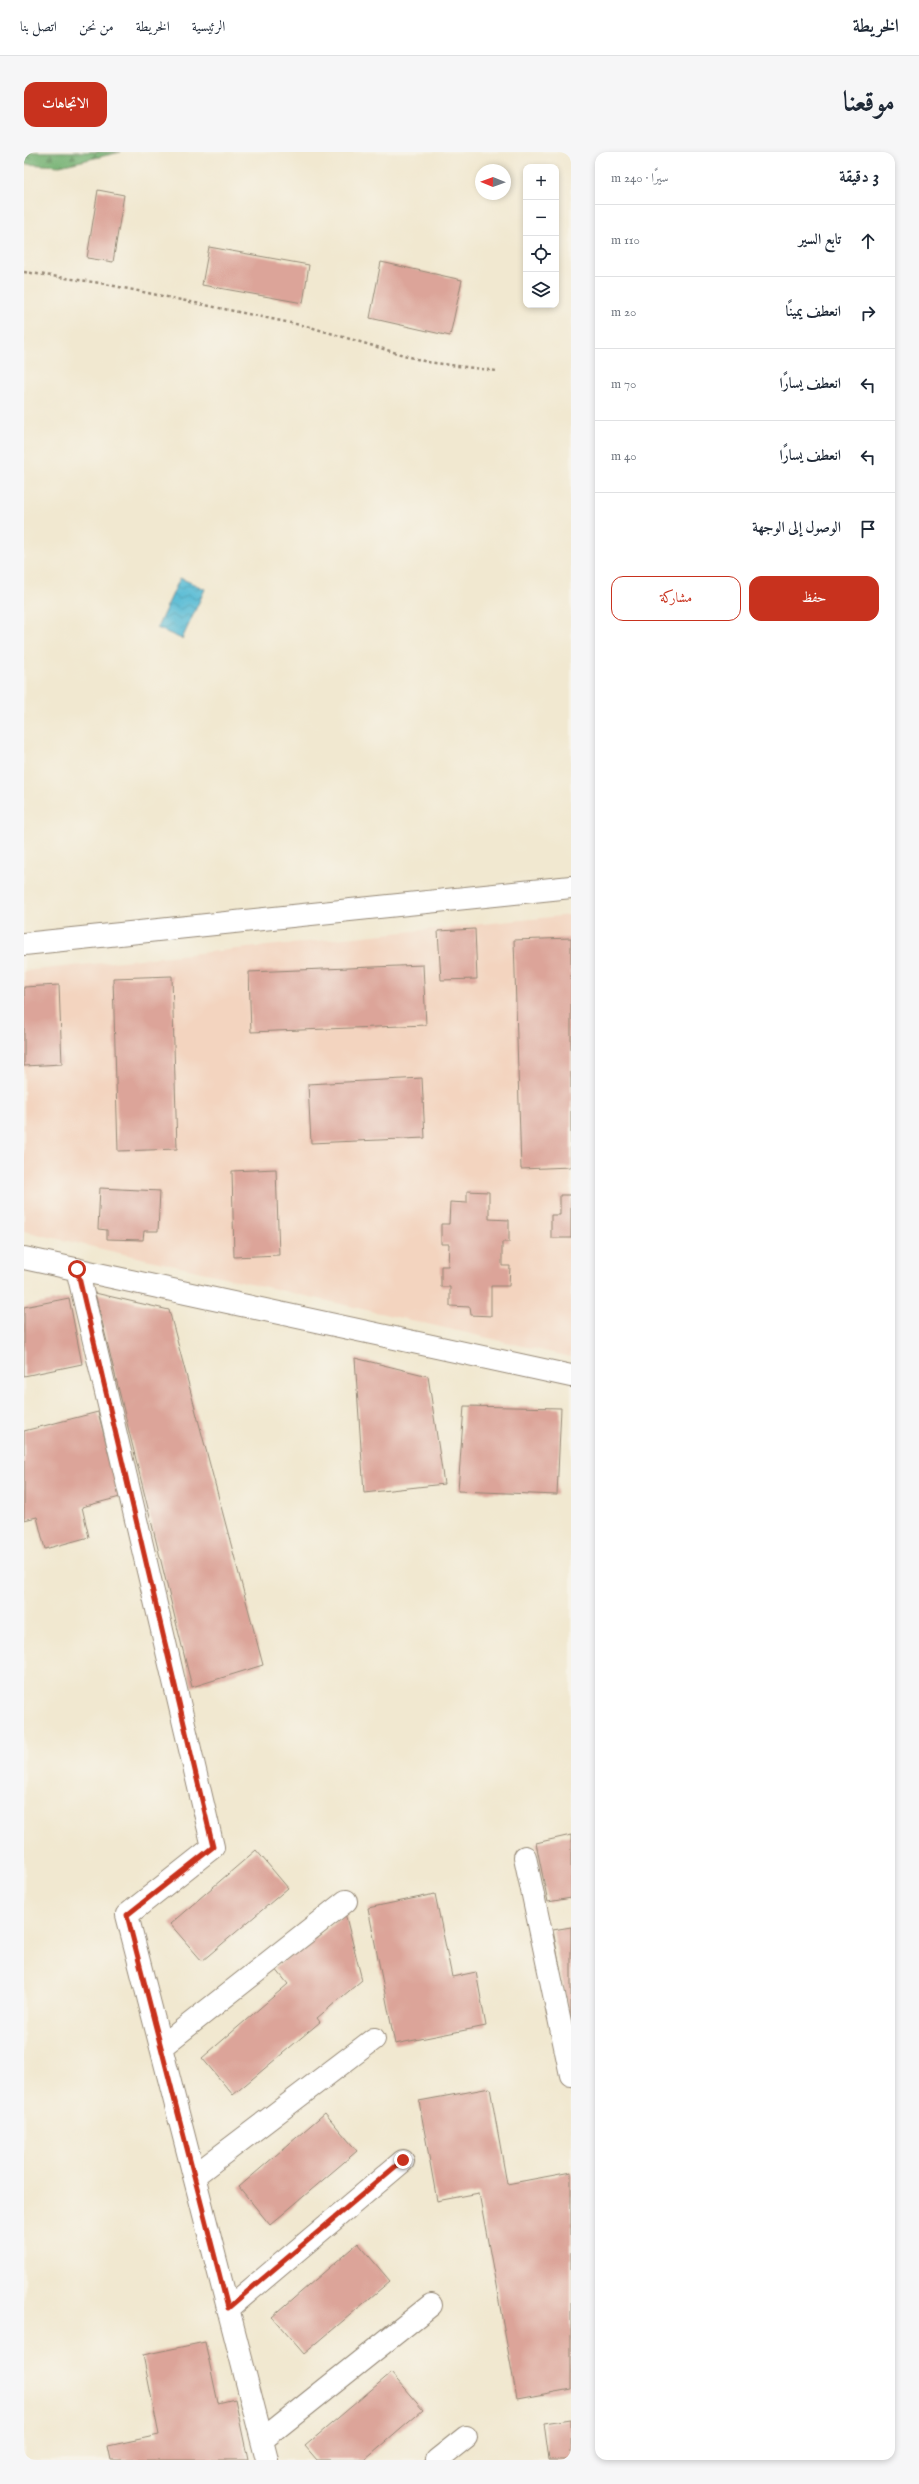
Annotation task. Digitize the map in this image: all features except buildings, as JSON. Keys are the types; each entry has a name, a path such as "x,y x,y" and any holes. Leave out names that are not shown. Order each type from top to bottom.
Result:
{"street":[{"path":"24,944 571,887"},
{"path":"24,1258 571,1376"},
{"path":"77,1269 213,1847 127,1915 265,2450 431,2304"},
{"path":"526,1857 571,2075"},
{"path":"161,2047 346,1901"},
{"path":"194,2176 374,2039"},
{"path":"228,2308 403,2160"},
{"path":"437,2460 466,2437"}],"path":[{"path":"24,272 116,286 310,327 427,362 497,371"}],"shaded area":[{"path":"571,915 571,1357 24,1231 24,971"}],"green space":[{"path":"24,152 121,152 60,166 24,164"}],"water":[{"path":"180,578 205,589 182,639 157,628"}],"route":[{"path":"77,1269 213,1847 127,1915 228,2308 403,2160"}]}
